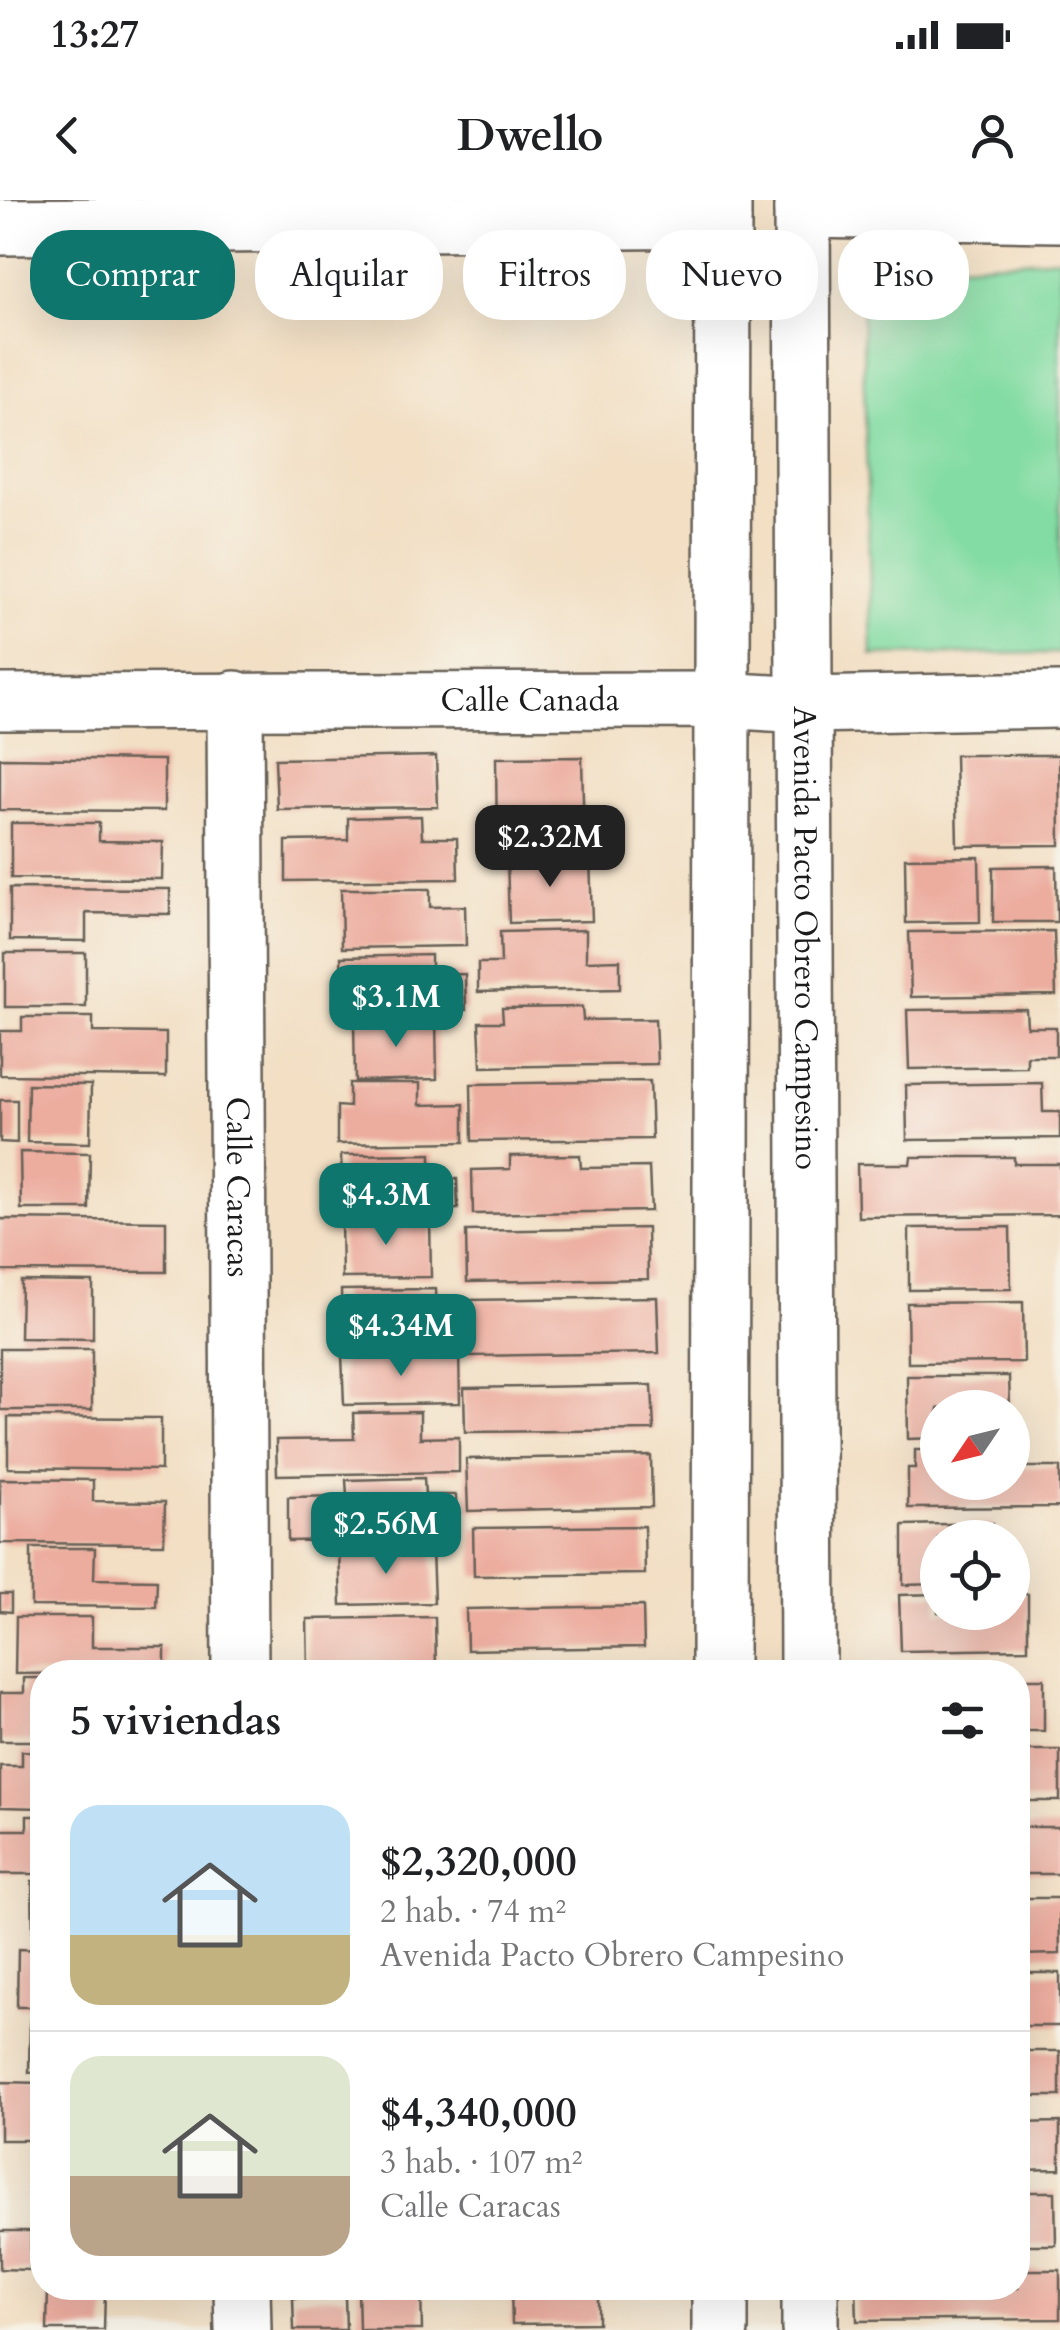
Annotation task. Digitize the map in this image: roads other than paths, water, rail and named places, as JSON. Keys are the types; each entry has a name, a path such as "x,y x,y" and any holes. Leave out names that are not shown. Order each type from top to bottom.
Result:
{"street":[{"path":"802,205 1060,214"},
{"name":"Avenida Pacto Obrero Campesino","path":"802,205 808,1660"},
{"path":"0,227 240,213 723,210 720,1660"},
{"name":"Calle Caracas","path":"235,700 240,1660"},
{"name":"Calle Canada","path":"0,702 720,700 806,705 1060,700"},
{"path":"242,2300 242,2330"},
{"path":"720,2300 720,2330"},
{"path":"810,2300 810,2330"}]}
